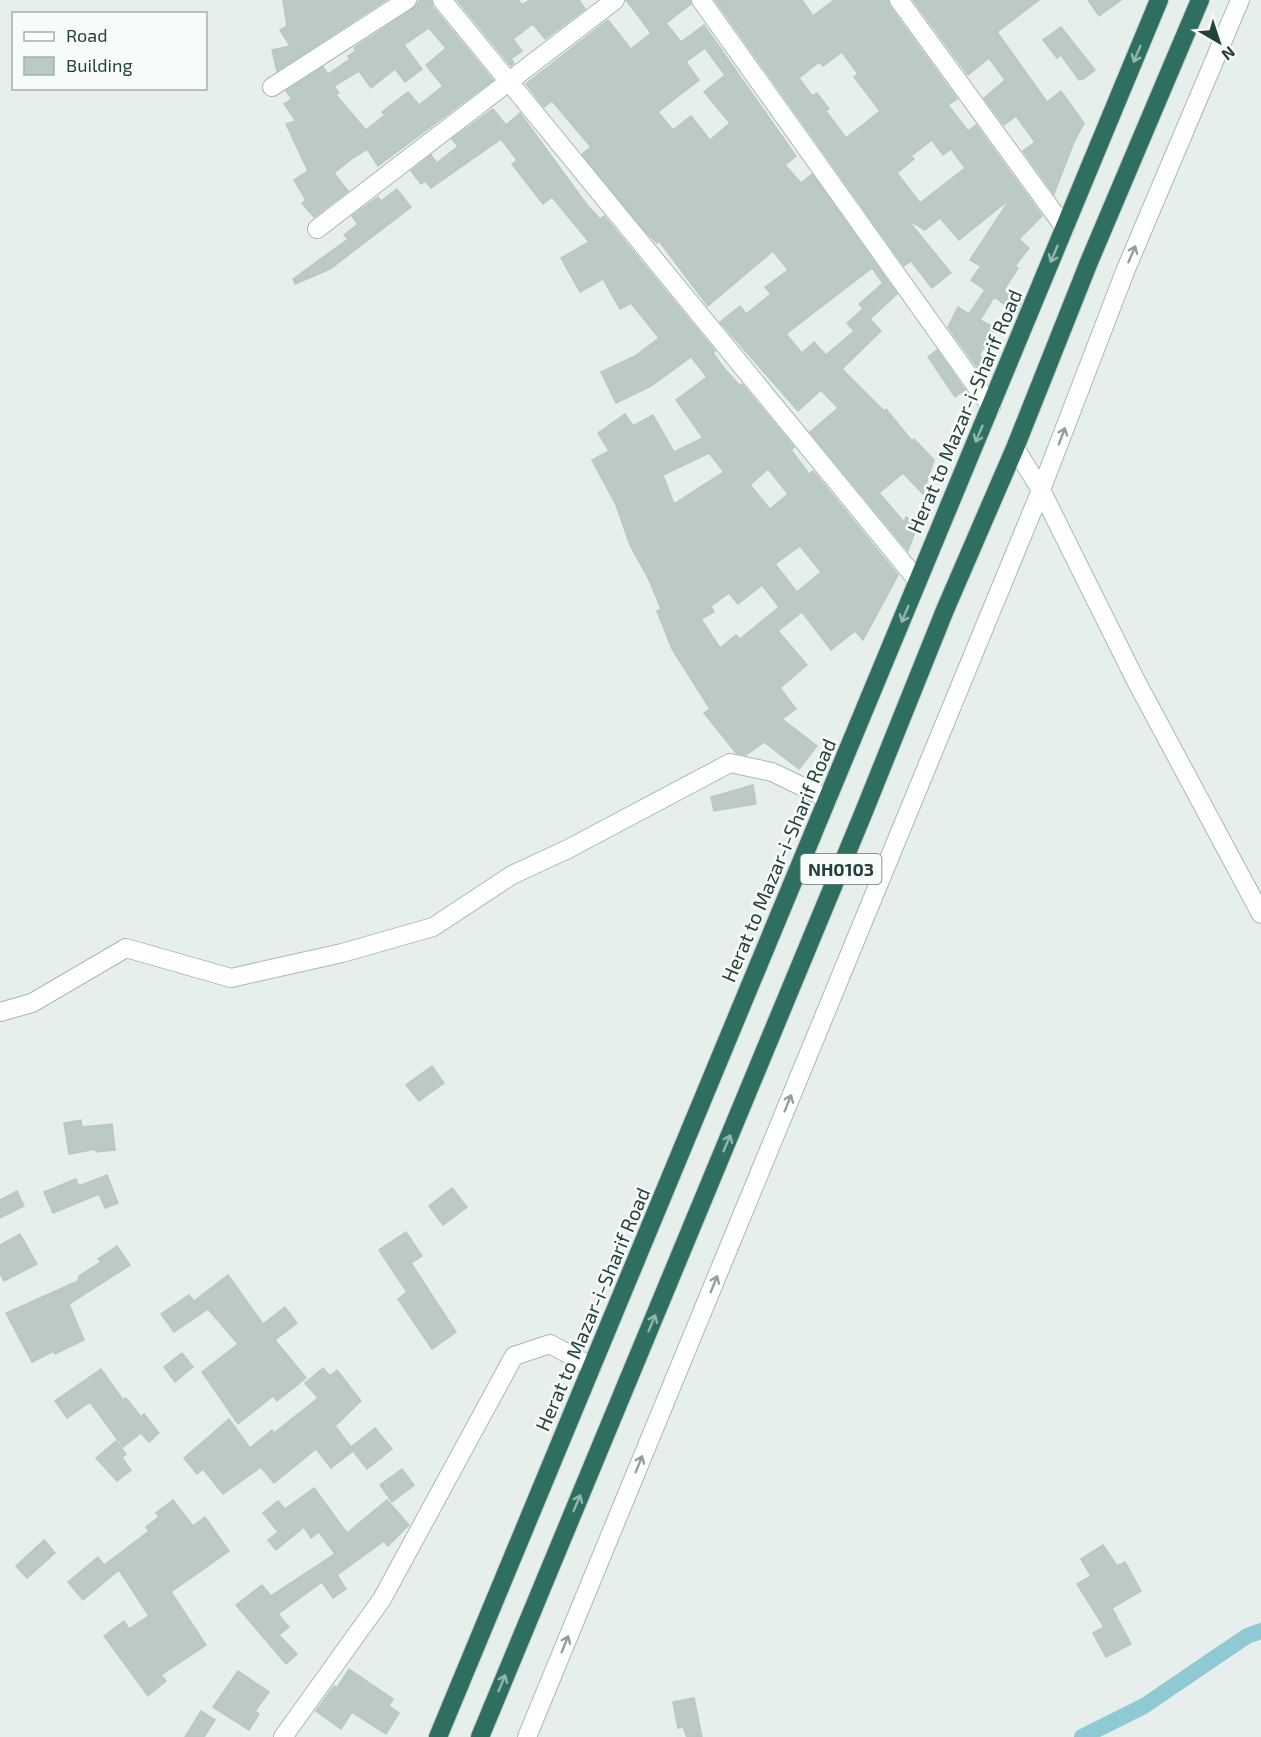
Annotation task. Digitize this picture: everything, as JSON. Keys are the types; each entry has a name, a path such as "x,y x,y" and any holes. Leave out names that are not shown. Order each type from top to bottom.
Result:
{"highway":[{"name":"Herat to Mazar-i-Sharif Road","path":"438,1737 1159,0"},
{"name":"NH0103","path":"480,1737 859,825 945,610 1015,448 1089,262 1200,0"}],"street":[{"path":"272,87 407,0"},
{"path":"442,0 918,581"},
{"path":"316,229 615,0"},
{"path":"701,0 991,407"},
{"path":"899,0 1065,228"},
{"path":"527,1737 1041,490 1126,269 1240,0"},
{"path":"1015,448 1041,490 1149,706 1261,914"},
{"path":"0,1012 32,1003 126,948 231,978 342,953 433,927 512,875 568,849 730,763 772,772 828,799"},
{"path":"284,1737 382,1599 514,1356 550,1344 592,1366"}],"building":[{"path":"283,0 386,0 277,71 272,50 290,46 280,30 287,26"},
{"path":"420,0 431,0 433,7 493,80 378,166 367,149 353,158 334,173 348,191 314,217 302,203 306,200 294,180 308,171 286,124 296,121 284,104 292,99 286,91 323,67 328,74 350,59 348,56 356,51 354,48 413,9","holes":["429,28 446,48 426,65 443,86 419,105 408,92 382,112 385,115 366,130 336,95 339,93 334,86 359,71 371,88 395,69 405,82 422,69 404,45"]},
{"path":"457,0 518,0 522,5 530,0 579,0 585,9 545,39 533,24 513,39 522,51 511,59 514,63 511,66"},
{"path":"626,0 690,0 691,4 666,23 681,42 704,25 796,156 785,165 801,183 812,174 897,294 870,319 881,331 842,369 884,411 886,409 912,441 914,439 934,460 923,494 903,473 879,493 904,522 906,517 918,523 908,551 810,432 838,408 821,390 798,411 720,322 740,306 746,314 771,294 765,287 788,270 773,251 708,306 659,241 657,243 645,231 582,154 591,147 552,101 544,107 526,84 608,20 631,49 651,33","holes":["705,48 725,75 704,92 730,123 710,140 691,116 673,130 658,112 699,80 686,62","872,268 883,283 859,304 863,309 847,323 854,331 826,355 814,342 802,353 786,334"]},
{"path":"715,0 802,0 813,16 834,0 888,0 890,7 957,99 948,105 968,131 976,125 1042,216 1019,239 1029,248 1015,266 1018,268 1004,290 1021,302 1017,313 994,297 980,320 995,328 979,356 983,357 979,370 948,327 958,307 969,314 985,290 971,280 981,266 970,260 1010,199 959,240 940,218 925,230 907,219 951,273 932,288 911,261 904,266","holes":["842,52 858,74 854,77 880,111 846,138 826,111 829,109 817,93 812,96 799,78 819,62 823,66","932,140 943,155 951,149 965,168 920,203 897,173 914,159 911,156"]},
{"path":"913,0 1039,0 997,32 1047,102 1061,91 1084,123 1074,142 1054,194 1023,151 1035,142 1016,116 1004,125 984,98 1005,80 989,58 968,75"},
{"path":"1088,0 1121,0 1099,16"},
{"path":"1061,27 1095,70 1083,79 1079,80 1061,55 1057,58 1043,40"},
{"path":"493,109 506,125 520,113 587,205 600,219 604,216 715,351 713,353 724,368 740,386 742,384 794,447 791,450 809,474 813,471 898,575 863,640 855,631 831,650 802,612 778,631 807,665 780,688 796,709 782,719 817,746 799,769 764,742 746,755 736,753 704,713 710,709 672,649 657,611 661,609 649,580 630,545 616,505 592,460 609,451 598,433 625,414 633,426 653,415 674,452 703,438 676,400 707,377 691,357 651,386 616,403 601,372 635,356 659,338 631,303 620,309 603,279 580,292 561,258 589,242 552,197 543,204 512,164 517,160 501,139 431,188 425,181 421,184 411,171 431,155 437,163 458,146 452,139","holes":["709,453 724,472 674,504 663,475","768,469 788,494 770,509 750,485","800,546 821,572 797,592 775,564","762,585 779,607 740,639 736,635 720,648 701,619 714,612 711,606 729,593 738,604"]},
{"path":"397,189 411,207 330,269 295,284 293,279 348,239 344,235 358,224 352,216 378,197 381,201"},
{"path":"937,350 965,390 955,397 928,357"},
{"path":"753,785 756,804 714,811 711,797"},
{"path":"432,1066 444,1083 419,1101 406,1085"},
{"path":"81,1120 82,1127 112,1124 115,1150 96,1152 96,1149 69,1154 64,1123"},
{"path":"107,1175 118,1203 105,1208 99,1194 53,1213 44,1192 76,1179 79,1186"},
{"path":"452,1188 467,1207 443,1225 429,1206"},
{"path":"17,1191 24,1206 0,1218 0,1200"},
{"path":"406,1232 422,1256 411,1263 456,1332 432,1349 398,1299 407,1292 379,1250"},
{"path":"20,1234 37,1264 4,1281 0,1273 0,1245"},
{"path":"117,1246 130,1265 69,1304 84,1340 32,1362 6,1313 78,1281 79,1276 101,1262 98,1259"},
{"path":"228,1275 263,1324 285,1307 297,1323 275,1340 306,1378 277,1401 273,1396 238,1424 202,1372 238,1344 208,1309 174,1332 161,1314 189,1295 194,1301"},
{"path":"182,1353 193,1367 175,1382 164,1367"},
{"path":"323,1368 330,1376 337,1370 361,1401 335,1426 351,1447 375,1428 392,1449 367,1469 353,1451 331,1468 316,1449 274,1483 261,1467 223,1494 203,1469 197,1474 184,1458 229,1419 250,1448 272,1430 274,1433 318,1398 305,1383"},
{"path":"101,1369 123,1400 126,1398 141,1417 144,1414 159,1433 149,1442 141,1433 123,1447 90,1402 67,1418 55,1401"},
{"path":"116,1441 126,1454 122,1458 131,1470 117,1481 96,1458"},
{"path":"402,1469 414,1485 392,1502 380,1485"},
{"path":"314,1488 347,1533 387,1500 409,1525 388,1546 384,1541 337,1575 346,1589 333,1598 322,1582 278,1614 289,1627 279,1635 297,1654 286,1664 236,1605 262,1585 271,1596 335,1554 319,1532 311,1538 304,1527 276,1550 268,1540 278,1532 263,1513 278,1501 285,1509"},
{"path":"173,1500 193,1526 205,1517 229,1551 171,1592 206,1645 161,1675 166,1681 148,1696 104,1636 124,1621 129,1629 149,1616 119,1570 83,1600 68,1582 98,1557 104,1565 149,1531 146,1527 159,1517 156,1513"},
{"path":"44,1540 55,1553 27,1578 16,1566"},
{"path":"1103,1545 1117,1566 1125,1562 1141,1591 1112,1608 1131,1644 1106,1657 1093,1633 1104,1627 1077,1584 1091,1576 1081,1559"},
{"path":"349,1669 393,1699 389,1706 399,1713 386,1734 352,1712 341,1729 316,1711 334,1686 337,1688"},
{"path":"238,1671 269,1692 255,1711 259,1714 249,1730 213,1707"},
{"path":"694,1698 702,1737 687,1737 683,1727 678,1728 673,1702"},
{"path":"201,1711 215,1720 204,1737 185,1737"}],"waterway":[{"path":"1082,1737 1144,1706 1247,1636 1261,1631"}]}
